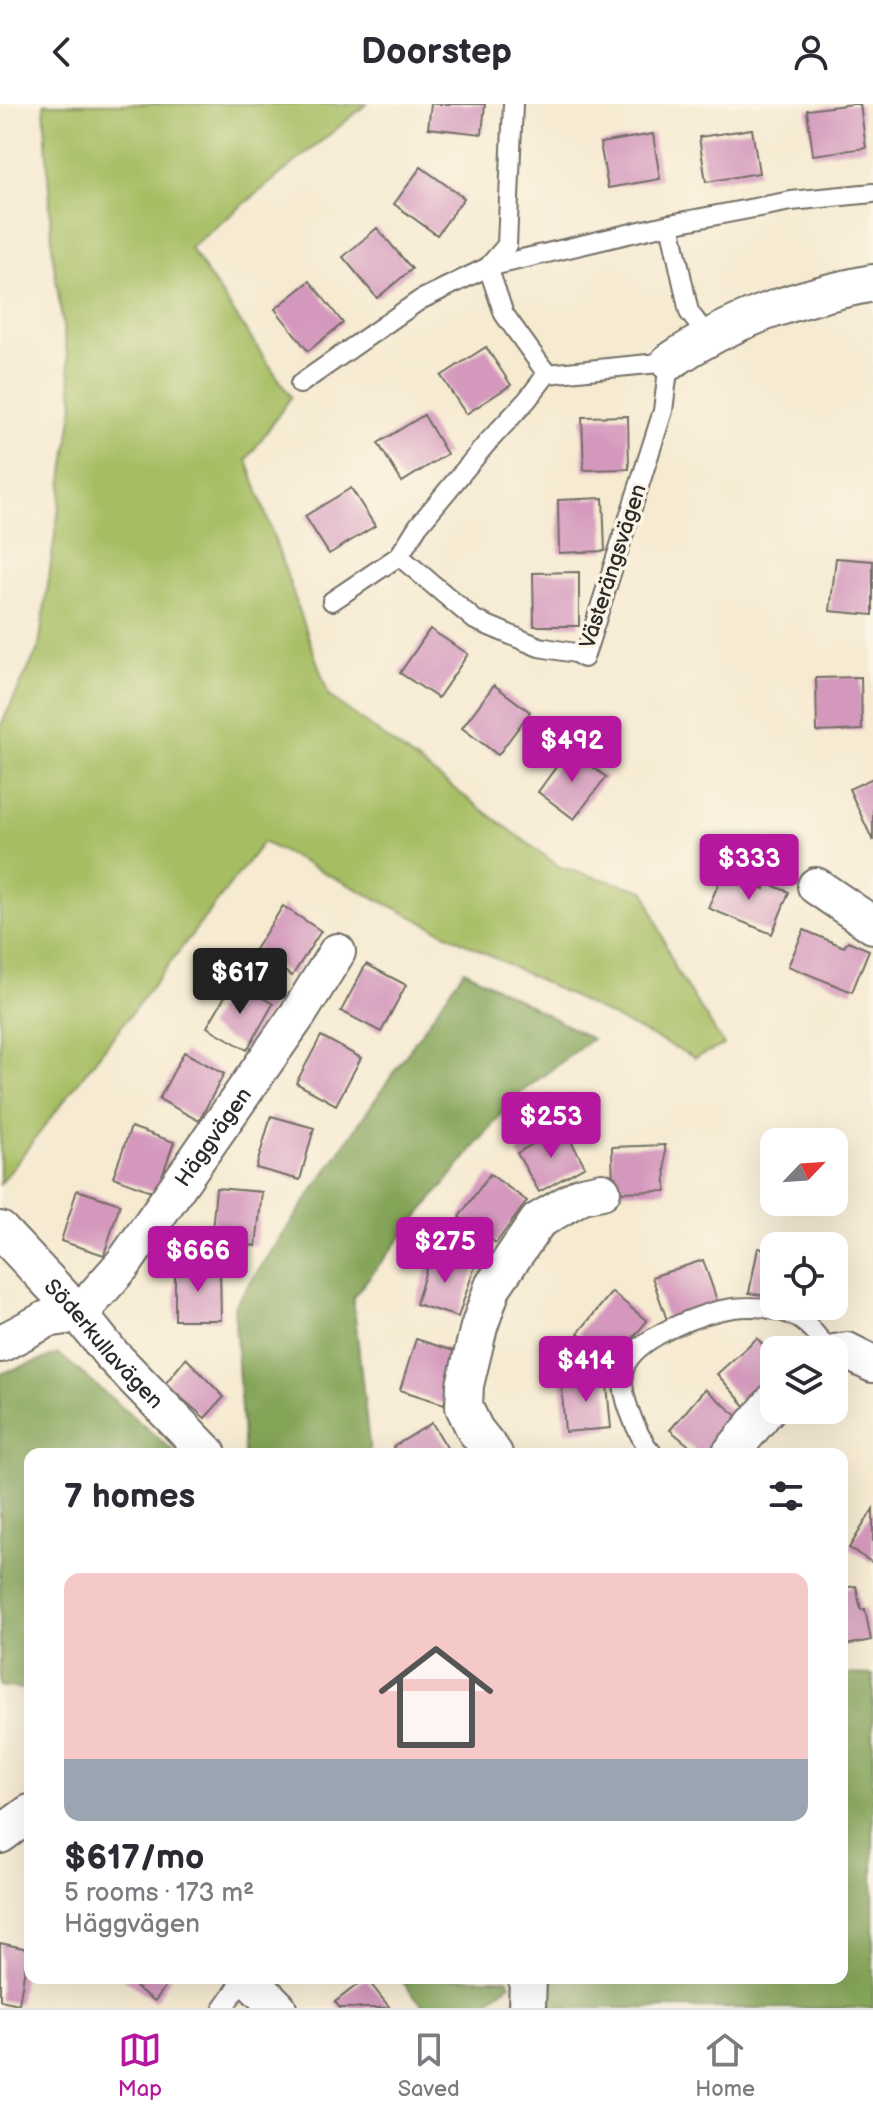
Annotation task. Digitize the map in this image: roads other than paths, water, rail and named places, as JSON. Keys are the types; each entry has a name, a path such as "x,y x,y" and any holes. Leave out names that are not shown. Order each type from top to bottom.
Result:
{"street":[{"path":"669,362 708,337 750,316 837,289 873,283"},
{"path":"816,886 873,925"},
{"name":"Häggvägen","path":"79,1314 124,1263 299,1013 337,952"},
{"path":"489,1448 475,1430 464,1407 468,1371 493,1286 538,1221 582,1195 602,1191"},
{"name":"Söderkullavägen","path":"0,1230 79,1314 111,1354 202,1448"},
{"path":"0,1344 47,1319 79,1314"},
{"path":"848,1352 873,1364"},
{"path":"735,1448 760,1418"},
{"path":"0,1835 24,1817"},
{"path":"252,1984 278,2008"},
{"path":"527,2008 528,1984"}],"lane":[{"path":"488,267 507,245 513,104"},
{"path":"300,384 420,300 488,267 670,224 791,201 873,193"},
{"path":"670,224 689,312 708,337"},
{"path":"488,267 504,314 547,374"},
{"path":"332,601 399,556 418,526 547,374 669,362"},
{"name":"Västerängsvägen","path":"399,556 475,620 539,647 575,653 584,658 663,411 669,362"},
{"path":"648,1448 622,1384 626,1364 631,1357 661,1333 700,1316 732,1308 767,1308 794,1316 818,1336"},
{"path":"223,2008 241,1984"}]}
